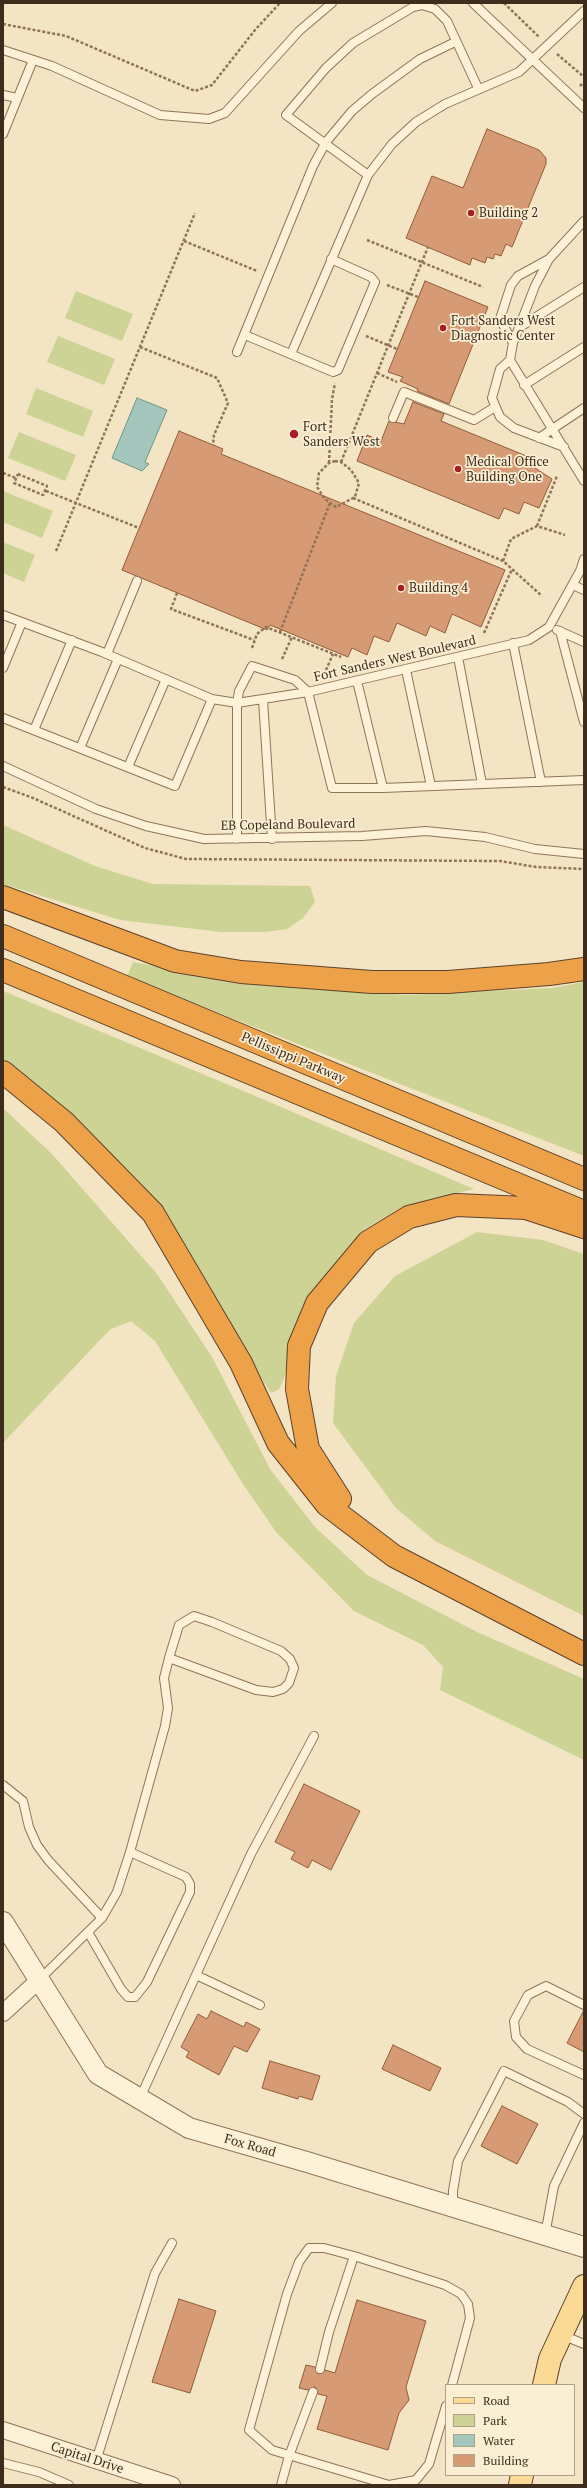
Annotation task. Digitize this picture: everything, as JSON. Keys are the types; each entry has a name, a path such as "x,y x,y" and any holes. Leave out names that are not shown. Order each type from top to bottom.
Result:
{"highway":[{"path":"3,897 175,961 241,972 372,982 440,982 549,974 584,969"},
{"name":"Pellissippi Parkway","path":"3,936 584,1179"},
{"path":"3,970 584,1212"},
{"path":"3,1072 64,1122 153,1213 241,1363 278,1442 328,1505 394,1556 584,1654"},
{"path":"584,1227 526,1208 497,1205 456,1205 409,1217 368,1242 316,1303 299,1346 297,1389 308,1449 327,1482 342,1501 367,1525 393,1544 584,1639"}],"main road":[{"path":"544,2384 550,2359 584,2286"}],"street":[{"name":"Fox Road","path":"3,1922 38,1981 98,2074 189,2128 584,2247"},
{"path":"3,2013 38,1981"},
{"name":"Capital Drive","path":"3,2430 156,2483 172,2485"}],"lane":[{"path":"3,50 33,60 160,115 209,120 225,113 299,31 332,3"},
{"path":"473,3 584,108"},
{"path":"368,175 326,142 286,115 326,68 353,43 413,7 422,5 435,9 441,13 478,88"},
{"path":"291,354 368,175 392,144 416,122 445,104 478,88 519,72 534,60 584,11"},
{"path":"237,352 313,166 326,142 352,111 372,94 420,59 456,42"},
{"path":"3,134 33,60"},
{"path":"3,95 18,98"},
{"path":"564,447 514,428 500,417 492,398 500,369 510,360 513,343 535,286 549,259 584,221"},
{"path":"513,343 500,319 512,284 518,276 549,259"},
{"path":"245,335 333,372 340,369 375,280 331,260"},
{"path":"520,326 584,286"},
{"path":"524,385 584,346"},
{"path":"510,360 524,385 583,478"},
{"path":"393,418 404,392 474,420 495,407"},
{"path":"539,438 584,408"},
{"name":"Fort Sanders West Boulevard","path":"237,703 239,692 252,666 295,680 308,692 458,658 529,640 549,627 573,585 584,559"},
{"path":"107,654 137,581"},
{"path":"573,585 584,590"},
{"path":"3,615 118,658 212,699 237,703 308,692 332,788 383,788 584,780"},
{"path":"3,668 22,622"},
{"path":"549,627 584,642"},
{"path":"560,631 584,722"},
{"path":"34,730 72,640"},
{"path":"513,643 541,782"},
{"path":"80,748 118,658"},
{"path":"458,658 482,784"},
{"path":"406,670 431,786"},
{"path":"128,767 166,679"},
{"path":"357,681 383,788"},
{"path":"3,718 175,786 212,699"},
{"path":"263,700 272,839"},
{"path":"237,703 237,839"},
{"name":"EB Copeland Boulevard","path":"3,766 96,809 146,826 204,839 272,839 426,831 485,837 535,849 584,854"},
{"path":"38,1981 102,1918 117,1892 130,1852 165,1726 168,1708 164,1678 169,1658 179,1625 194,1616 281,1651 290,1659 294,1668 289,1683 283,1689 273,1692 256,1690 169,1658"},
{"path":"139,2099 251,1854 314,1736"},
{"path":"3,1785 23,1801 28,1827 36,1845 102,1918"},
{"path":"88,1932 121,1990 128,1997 135,1997 147,1982 190,1892 190,1884 186,1877 130,1852"},
{"path":"196,1975 260,2005"},
{"path":"584,2005 546,1986 528,1996 514,2021 516,2037 527,2049 584,2075"},
{"path":"453,2207 453,2191 458,2161 504,2071 568,2102 584,2114"},
{"path":"545,2235 554,2186 584,2123"},
{"path":"96,2461 155,2273 172,2243"},
{"path":"445,2409 429,2464 416,2480 389,2485 272,2450 249,2430 287,2294 299,2262 309,2248 324,2248 354,2256 445,2285 461,2294 468,2304 470,2318 452,2384"},
{"path":"320,2369 329,2332 354,2256"},
{"path":"561,2335 584,2344"},
{"path":"282,2485 289,2456 313,2392"},
{"path":"3,2463 39,2472 69,2485"}],"path":[{"path":"3,24 66,36 195,92 212,85 255,30 280,3"},
{"path":"56,551 195,213"},
{"path":"367,240 483,287"},
{"path":"184,242 269,276"},
{"path":"341,462 428,247"},
{"path":"375,280 418,297"},
{"path":"355,332 397,349"},
{"path":"140,347 217,378 228,403 214,435 213,445"},
{"path":"329,462 341,462 358,479 359,487 353,498 342,506 336,507 330,504 319,492 317,481 320,473 329,462 332,399 336,386 333,372"},
{"path":"3,473 16,478"},
{"path":"18,474 47,486 46,491 43,495 14,483 18,474"},
{"path":"503,561 512,539 537,526 557,476"},
{"path":"46,491 139,528"},
{"path":"353,498 503,561 542,596"},
{"path":"280,632 330,504"},
{"path":"537,526 566,535"},
{"path":"484,633 512,569"},
{"path":"177,593 171,609 254,640"},
{"path":"252,648 257,634 266,628 280,632 341,657"},
{"path":"282,659 292,637"},
{"path":"326,670 334,654"}],"green space":[{"path":"76,291 133,314 122,341 65,318"},
{"path":"58,336 115,359 104,385 47,362"},
{"path":"36,388 93,411 83,437 26,414"},
{"path":"19,432 76,455 65,481 8,458"},
{"path":"3,491 53,511 42,538 3,522"},
{"path":"3,542 35,555 24,582 3,573"},
{"path":"3,825 95,866 153,884 310,886 315,902 303,918 287,929 265,932 221,932 120,920 3,884"},
{"path":"133,962 239,981 405,995 552,988 584,982 584,1156 127,977"},
{"path":"3,991 474,1189 402,1207 365,1229 311,1295 283,1381 279,1389 271,1393 147,1201 3,1065"},
{"path":"3,1108 52,1154 157,1274 212,1357 270,1469 315,1527 367,1575 477,1632 584,1679 584,1760 440,1690 443,1667 423,1645 354,1611 276,1532 243,1484 155,1341 131,1321 111,1329 3,1443"},
{"path":"477,1232 543,1240 584,1254 584,1616 435,1541 396,1508 333,1423 336,1376 354,1323 395,1276"}],"water":[{"path":"137,398 167,410 145,462 149,464 142,471 112,458"}],"building":[{"name":"Building 2","path":"487,129 539,150 546,158 546,164 512,247 506,244 501,256 495,254 493,259 487,257 485,263 472,258 470,265 406,238 432,176 463,188"},
{"name":"Fort Sanders West Diagnostic Center","path":"425,281 488,307 449,404 417,391 418,389 400,381 403,377 388,372"},
{"name":"Medical Office Building One","path":"413,402 444,414 441,421 541,462 535,468 552,479 539,508 524,502 519,514 504,508 499,519 357,461 367,435 381,441 389,421 404,424"},
{"path":"179,431 223,449 221,454 505,570 481,627 452,614 445,633 430,626 426,636 397,623 389,642 374,636 367,655 352,648 348,657 270,625 267,630 122,570"},
{"path":"304,1784 360,1811 331,1870 312,1860 308,1868 291,1859 295,1852 275,1842"},
{"path":"584,2010 584,2052 567,2043"},
{"path":"211,2011 244,2027 246,2022 260,2029 247,2052 234,2046 219,2075 186,2057 189,2052 181,2047 198,2014 207,2019"},
{"path":"393,2045 441,2068 430,2091 382,2069"},
{"path":"270,2061 320,2076 312,2100 299,2096 298,2099 262,2088"},
{"path":"502,2106 538,2124 517,2164 481,2146"},
{"path":"179,2299 216,2311 190,2393 152,2382"},
{"path":"357,2300 426,2321 406,2387 409,2400 399,2413 388,2450 317,2429 327,2396 318,2394 315,2387 308,2390 299,2388 306,2365 315,2367 318,2374 325,2370 335,2373"}],"place":[{"name":"Building 2","path":"471,213"},
{"name":"Fort Sanders West Diagnostic Center","path":"443,328"},
{"name":"Fort Sanders West","path":"294,434"},
{"name":"Medical Office Building One","path":"458,469"},
{"name":"Building 4","path":"401,588"}]}
